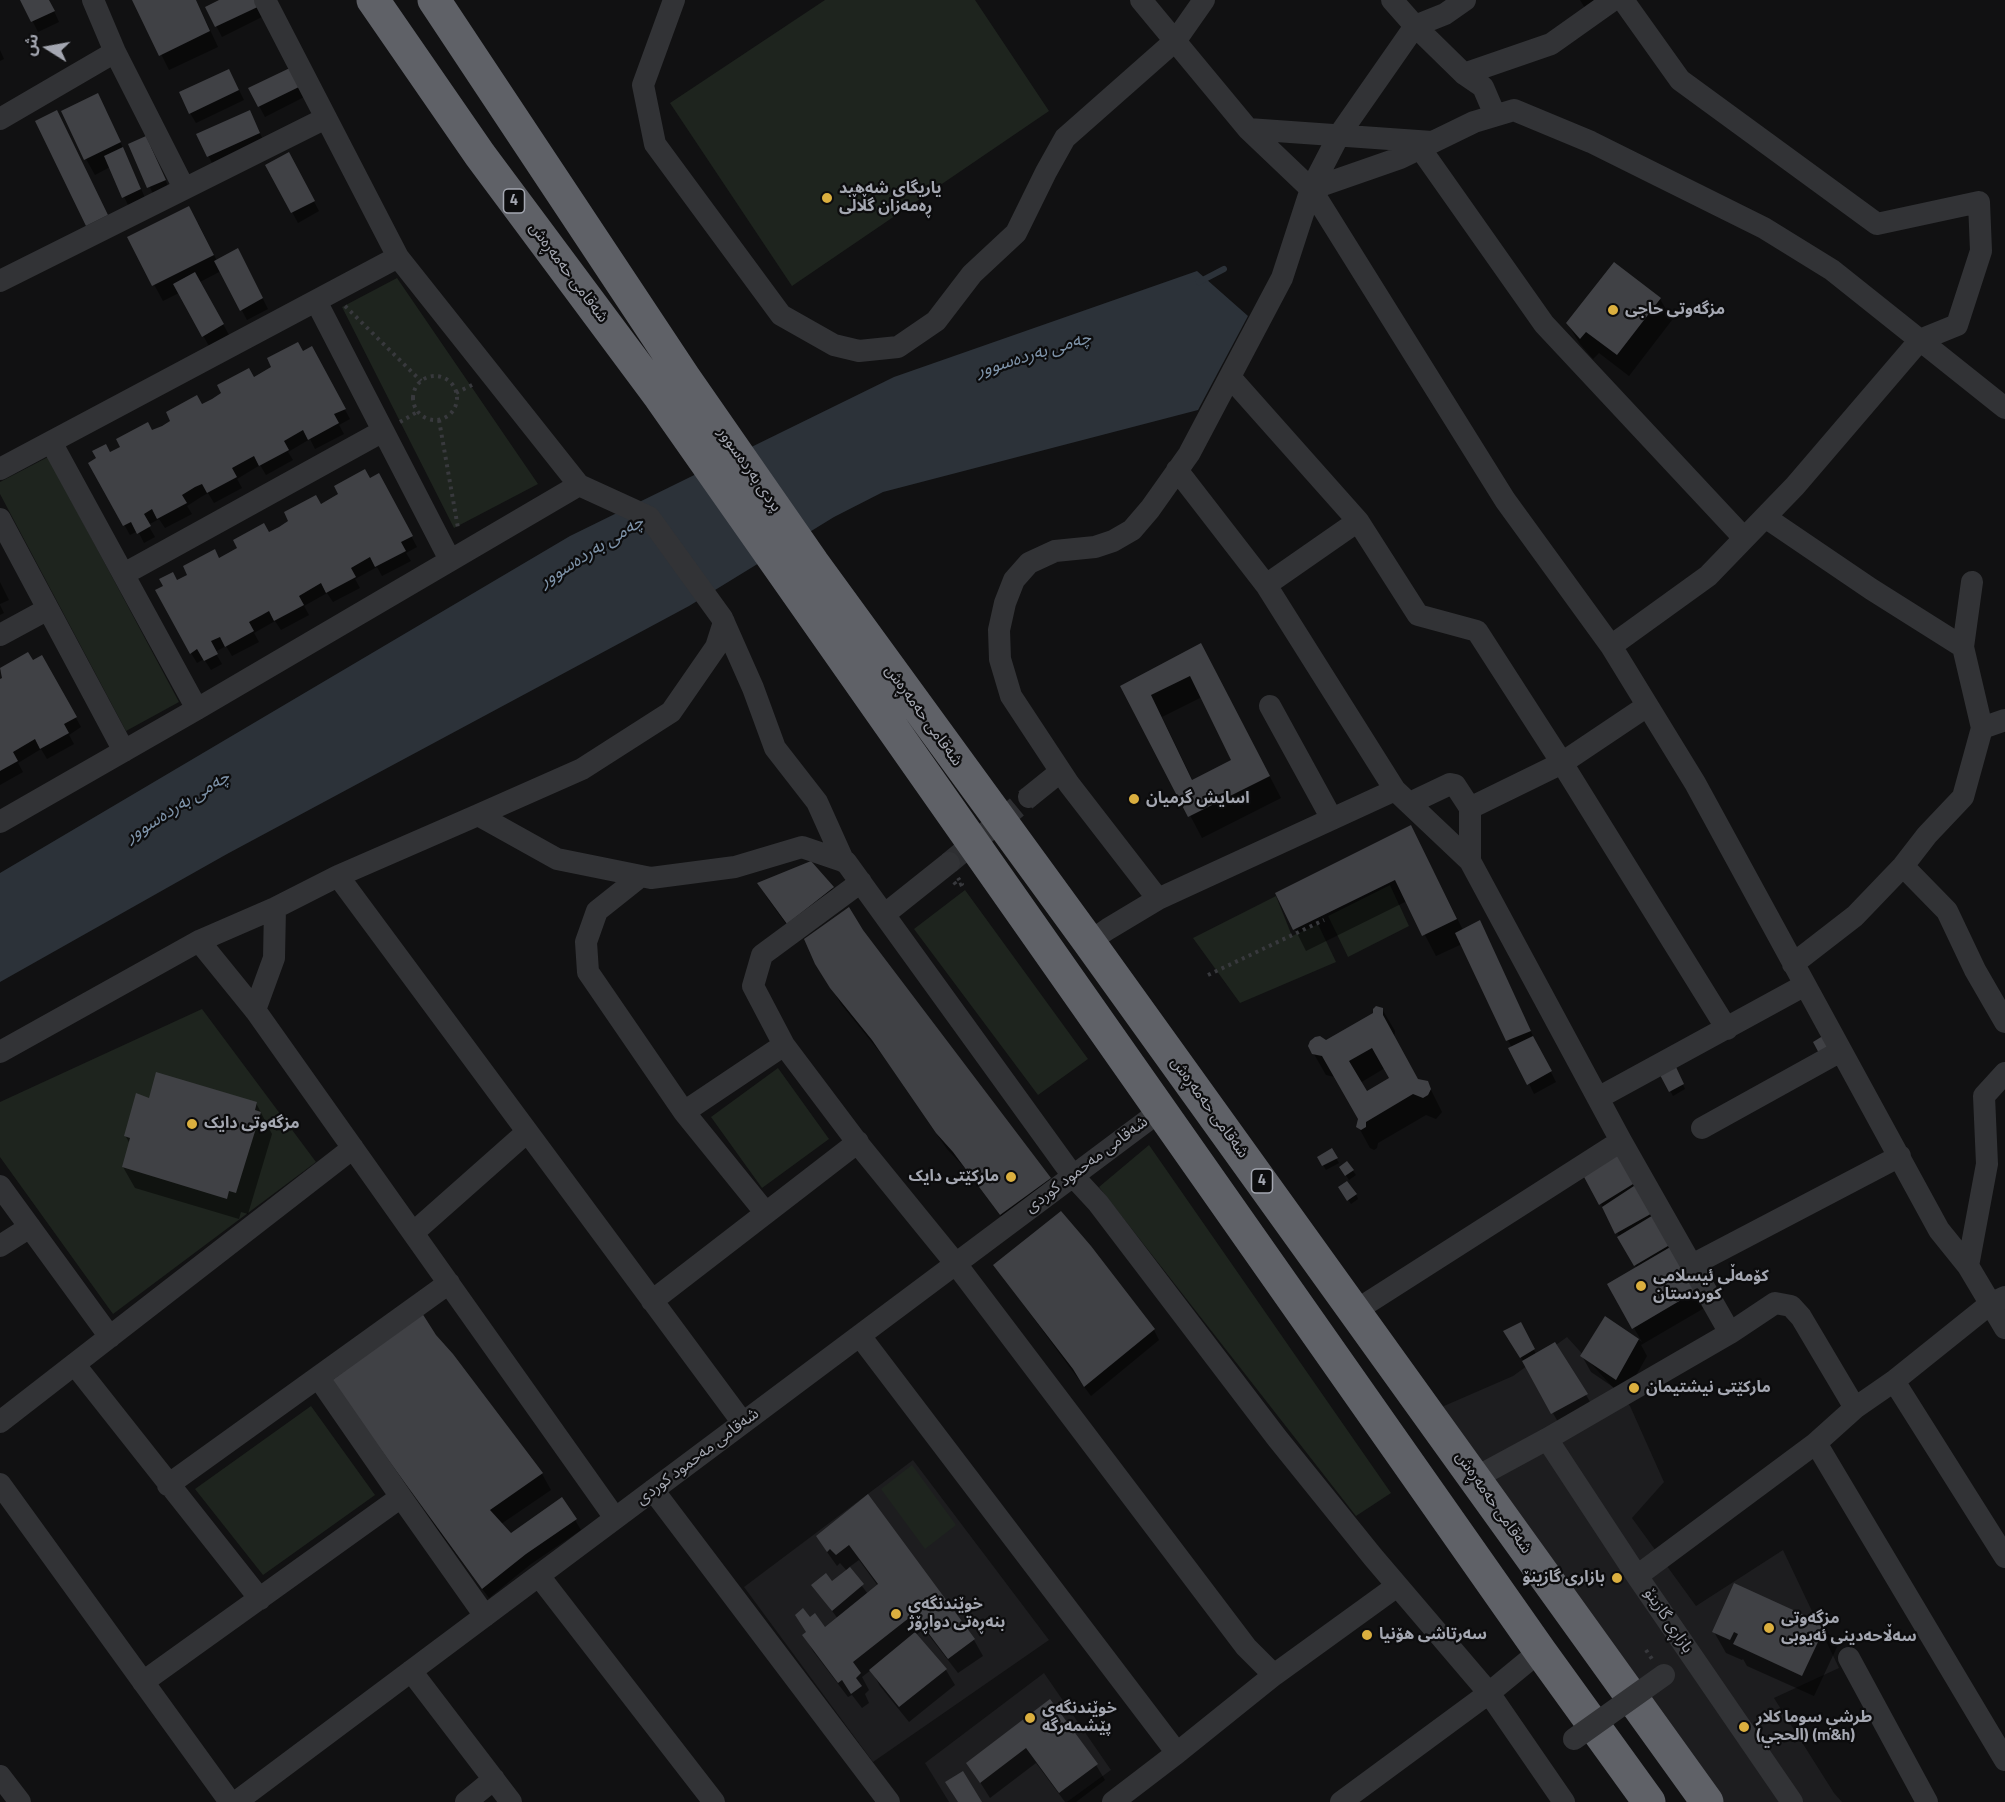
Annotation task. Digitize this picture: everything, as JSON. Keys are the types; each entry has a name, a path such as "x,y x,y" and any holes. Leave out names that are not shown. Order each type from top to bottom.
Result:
{"highway":[{"name":"شەقامی حەمەڕەش","path":"373,0 480,155 672,387"},
{"name":"4","path":"434,0 524,135 672,387"},
{"path":"480,155 524,135"},
{"name":"پردی بەردەسوور","path":"672,387 801,573"},
{"name":"شەقامی حەمەڕەش","path":"801,573 935,732 1089,942 1707,1802"},
{"name":"شەقامی حەمەڕەش","path":"801,573 906,749 1540,1651 1649,1802"},
{"path":"906,749 935,732"}],"street":[{"path":"93,0 115,52 184,188"},
{"path":"265,0 398,257 579,484 649,517 724,622 753,688 775,748 817,802 844,862 885,914 1073,1176 1098,1203 1277,1438 1397,1586 1489,1693 1561,1801"},
{"path":"674,0 643,85 655,144 781,315 834,345 859,351 898,347 936,321 972,274 1017,233 1065,138 1176,40 1204,0"},
{"path":"1141,0 1248,129 1311,189 1505,501 1611,646 1695,783 1939,1230 1997,1300 2005,1328"},
{"path":"1392,0 1414,26 1464,74 1483,87 1495,115"},
{"path":"1158,899 1060,772 1011,696 1000,659 999,630 1005,603 1014,580 1029,563 1055,551 1095,547 1113,541 1132,530 1189,454 1282,278 1311,189 1339,135 1414,26 1444,14 1465,0"},
{"path":"1464,74 1551,44 1613,0"},
{"path":"1611,646 1708,576 1795,486 1920,340 1957,325 1981,251 1979,202 1877,224 1680,80 1623,0"},
{"path":"0,119 115,52"},
{"path":"1311,189 1400,158 1473,122 1514,110 1591,142 1764,228 1832,270 2005,408"},
{"path":"0,281 326,118"},
{"path":"1248,129 1339,135 1426,145"},
{"path":"1426,145 1544,324 1744,538"},
{"path":"0,469 398,257"},
{"path":"324,297 383,431 456,556"},
{"path":"1230,377 1358,520 1418,615 1477,631 1727,1029"},
{"path":"124,574 383,431"},
{"path":"51,442 197,709"},
{"path":"1177,471 1266,585 1403,797 1470,861 1621,1141 1730,1333"},
{"path":"0,822 579,484"},
{"path":"1765,518 1870,589 1963,646"},
{"path":"0,519 124,751"},
{"path":"1266,585 1358,520"},
{"path":"1792,964 1855,916 1903,866 1927,835 1963,796 1982,728 1963,646 1972,582"},
{"path":"0,635 48,609"},
{"path":"0,1052 199,941 275,908 338,876 582,769 671,712 716,647 724,622"},
{"path":"1270,706 1332,819"},
{"path":"1470,808 1562,763 1647,706"},
{"path":"1982,728 2005,720"},
{"path":"1029,797 1060,772"},
{"path":"1089,942 1158,899 1332,819 1450,784 1455,785 1470,808 1470,861"},
{"path":"478,815 557,859 651,878 735,867 802,847 844,862"},
{"path":"885,914 949,862"},
{"path":"1903,866 1947,911 1975,970 2005,1022"},
{"path":"338,876 743,1423"},
{"path":"641,876 597,911 586,942 588,972 684,1112 765,1212"},
{"path":"861,882 762,955 753,986 784,1045 956,1264 1246,1647 1274,1675"},
{"path":"255,1010 274,958 275,908"},
{"path":"199,941 255,1010 615,1518"},
{"path":"1598,1098 1805,985"},
{"path":"684,1112 784,1045"},
{"path":"1702,1128 1841,1051"},
{"path":"1968,1266 1996,1160 1984,1096 2005,1073"},
{"name":"شەقامی مەحمود کوردی","path":"236,1802 1160,1111"},
{"path":"413,1233 527,1132"},
{"path":"1355,1311 1621,1141"},
{"path":"652,1301 858,1142"},
{"path":"0,1422 353,1148"},
{"path":"1692,1264 1900,1156"},
{"path":"0,1186 110,1337"},
{"path":"0,1246 30,1227"},
{"path":"168,1485 449,1283"},
{"path":"1637,1576 1816,1443 1855,1408 1894,1381 1997,1300"},
{"path":"1475,1478 1730,1333 1775,1303 1791,1306 1801,1317 1855,1408"},
{"path":"860,1336 1177,1753"},
{"path":"75,1365 260,1599"},
{"path":"318,1377 485,1616"},
{"path":"1894,1381 2005,1557"},
{"name":"بازاڕی گازینۆ","path":"1547,1439 1637,1576 1792,1802"},
{"path":"1816,1443 2005,1760"},
{"path":"0,1484 230,1802"},
{"path":"653,1490 889,1802"},
{"path":"143,1682 401,1497"},
{"path":"539,1576 714,1802"},
{"path":"1113,1802 1274,1675 1397,1586"},
{"path":"1341,1802 1489,1693 1540,1651"},
{"path":"1849,1658 1927,1802"},
{"path":"411,1671 512,1802"},
{"path":"1574,1739 1664,1676"},
{"path":"466,1802 494,1779"}],"path":[{"path":"324,297 421,381"},
{"path":"438,376 445,379 455,390 457,397 453,410 448,416 439,420 422,417 414,406 414,391 421,381 438,376"},
{"path":"439,420 456,556"},
{"path":"1208,975 1324,920"}],"shaded area":[{"name":"یاریگای شەهید ڕەمەزان گڵاڵی","path":"825,0 975,0 1049,111 792,286 670,103"},
{"path":"397,278 538,484 454,528 342,307"},
{"path":"48,457 179,702 126,731 0,494 0,482"},
{"path":"1390,885 1409,926 1348,957 1328,916"},
{"path":"965,890 1088,1059 1038,1095 914,929"},
{"path":"1276,896 1292,936 1318,924 1336,962 1240,1003 1193,938"},
{"path":"202,1009 316,1162 113,1314 0,1157 0,1102"},
{"path":"778,1068 829,1139 762,1188 711,1117"},
{"path":"1149,1145 1391,1493 1356,1516 1099,1187"},
{"name":"بازاری گازینۆ","path":"1567,1337 1630,1406 1664,1482 1632,1518 1696,1606 1783,1550 1839,1668 1774,1698 1842,1802 1721,1802 1437,1409 1513,1376"},
{"path":"311,1406 375,1495 263,1575 195,1489"},
{"name":"خوێندنگەی بنەڕەتی دواڕۆژ","path":"913,1460 1049,1640 873,1762 744,1587"},
{"path":"912,1465 956,1525 925,1549 881,1489"},
{"name":"خوێندنگەی پێشمەرگە","path":"1044,1673 1111,1770 1067,1802 949,1802 925,1763"}],"water":[{"path":"1197,271 1248,316 1198,410 883,492 834,517 689,606 227,854 0,982 0,873 570,536 894,377"}],"building":[{"path":"20,0 49,0 55,11 31,22"},
{"path":"132,0 196,0 210,31 159,56"},
{"path":"219,0 262,0 264,4 215,27 205,7"},
{"path":"294,66 303,85 258,107 248,88"},
{"path":"229,69 239,90 189,114 179,92"},
{"path":"98,93 121,142 84,160 61,111"},
{"path":"57,110 108,215 86,226 35,121"},
{"path":"250,110 260,133 207,157 196,134"},
{"path":"146,136 166,180 147,188 128,144"},
{"path":"123,147 141,189 122,198 104,156"},
{"path":"289,152 315,201 291,213 265,165"},
{"path":"189,206 214,255 152,286 127,237"},
{"path":"238,248 263,298 240,311 214,261"},
{"name":"مزگەوتی حاجی","path":"1614,262 1661,298 1617,355 1586,332 1580,339 1566,323"},
{"path":"195,272 224,324 202,337 173,284"},
{"path":"298,342 303,351 312,346 346,409 334,414 339,423 308,440 303,430 284,441 289,450 259,466 254,456 232,468 237,477 207,493 202,484 195,487 182,495 187,503 157,519 152,509 144,514 151,526 137,534 131,522 123,526 88,463 96,458 92,451 106,444 110,452 120,447 116,439 148,422 152,430 162,426 170,421 166,412 197,395 202,404 212,399 221,393 217,385 249,368 254,377 271,367 267,358"},
{"path":"365,469 370,478 379,473 413,536 401,542 406,551 375,567 370,557 351,568 356,577 326,593 321,583 299,596 304,605 274,621 269,611 249,622 254,631 225,647 220,637 211,641 218,654 204,661 197,649 190,654 155,590 163,586 159,579 173,572 177,580 187,575 183,566 215,549 219,558 237,548 233,540 264,523 269,532 279,527 288,521 284,512 316,495 321,504 338,494 334,486"},
{"path":"1201,643 1270,776 1188,817 1120,686","holes":["1190,676 1231,760 1192,780 1151,695"]},
{"path":"28,652 33,660 42,655 77,717 64,724 69,733 40,749 35,739 13,752 18,761 0,771 0,679 2,678 0,668"},
{"path":"1411,825 1457,919 1422,936 1395,880 1293,930 1275,893"},
{"path":"811,861 834,887 787,924 757,883"},
{"path":"849,907 863,930 1051,1178 1000,1215 936,1133 872,1040 830,988 815,964 804,939"},
{"path":"1480,920 1531,1031 1506,1041 1455,933"},
{"path":"1376,1006 1383,1008 1383,1015 1418,1079 1428,1081 1431,1089 1423,1098 1413,1094 1366,1122 1366,1127 1361,1130 1356,1127 1358,1119 1322,1056 1312,1054 1308,1046 1315,1037 1320,1036 1326,1040 1373,1013","holes":["1372,1048 1389,1078 1367,1091 1349,1061"]},
{"path":"1826,1034 1836,1050 1822,1059 1813,1042"},
{"path":"1533,1036 1552,1071 1527,1085 1508,1048"},
{"path":"1676,1067 1684,1084 1669,1092 1660,1075"},
{"name":"مزگەوتی دایک","path":"156,1072 257,1102 255,1110 261,1112 236,1193 229,1191 227,1199 122,1167 130,1138 124,1136 136,1093 149,1098"},
{"path":"1332,1148 1338,1158 1322,1166 1317,1157"},
{"path":"1621,1151 1638,1181 1599,1205 1584,1177"},
{"path":"1347,1161 1354,1170 1345,1176 1339,1167"},
{"path":"1347,1181 1357,1194 1347,1201 1338,1187"},
{"path":"1640,1182 1656,1211 1615,1234 1602,1207"},
{"path":"1061,1211 1155,1329 1084,1387 1073,1369 993,1265"},
{"path":"1655,1214 1673,1243 1634,1266 1617,1237"},
{"path":"1672,1246 1698,1290 1632,1329 1607,1284"},
{"path":"422,1313 436,1335 543,1473 490,1510 511,1533 562,1497 577,1519 526,1554 482,1589 331,1381"},
{"path":"1605,1316 1639,1339 1616,1380 1580,1356"},
{"path":"1521,1322 1535,1349 1520,1358 1503,1331"},
{"path":"1555,1342 1588,1394 1551,1414 1522,1361"},
{"path":"868,1494 975,1639 948,1659 914,1614 853,1662 861,1673 856,1678 862,1686 851,1694 842,1680 838,1683 802,1635 806,1632 795,1615 803,1608 810,1617 815,1613 825,1627 878,1584 849,1545 836,1555 830,1549 827,1552 816,1536"},
{"path":"850,1567 864,1584 832,1611 811,1585 826,1573 832,1581"},
{"name":"مزگەوتی سەڵاحەدینی ئەیوبی","path":"1734,1583 1826,1625 1802,1676 1733,1644 1738,1634 1734,1632 1730,1640 1712,1632"},
{"path":"915,1632 947,1669 899,1707 869,1670"},
{"path":"1050,1699 1098,1764 1059,1793 1026,1748 980,1783 966,1763"},
{"path":"963,1771 982,1802 958,1802 945,1782"}],"waterway":[{"name":"چەمی بەردەسوور","path":"1199,282 1224,269"}],"tunnel":[{"path":"949,863 1029,797"}],"place":[{"name":"یاریگای شەهید ڕەمەزان گڵاڵی","path":"827,198"},
{"name":"مزگەوتی حاجی","path":"1613,310"},
{"name":"اسايش گرميان","path":"1134,799"},
{"name":"مزگەوتی دایک","path":"192,1124"},
{"name":"مارکێتی دایک","path":"1011,1177"},
{"name":"کۆمەڵی ئیسلامی کوردستان","path":"1641,1286"},
{"name":"مارکێتی نیشتیمان","path":"1634,1388"},
{"name":"بازاری گازینۆ","path":"1617,1578"},
{"name":"خوێندنگەی بنەڕەتی دواڕۆژ","path":"896,1614"},
{"name":"مزگەوتی سەڵاحەدینی ئەیوبی","path":"1769,1628"},
{"name":"سەرتاشی هۆنیا","path":"1367,1635"},
{"name":"خوێندنگەی پێشمەرگە","path":"1030,1718"},
{"name":"طرشي سوما كلار (الحجي) (m&h)","path":"1744,1727"}]}
